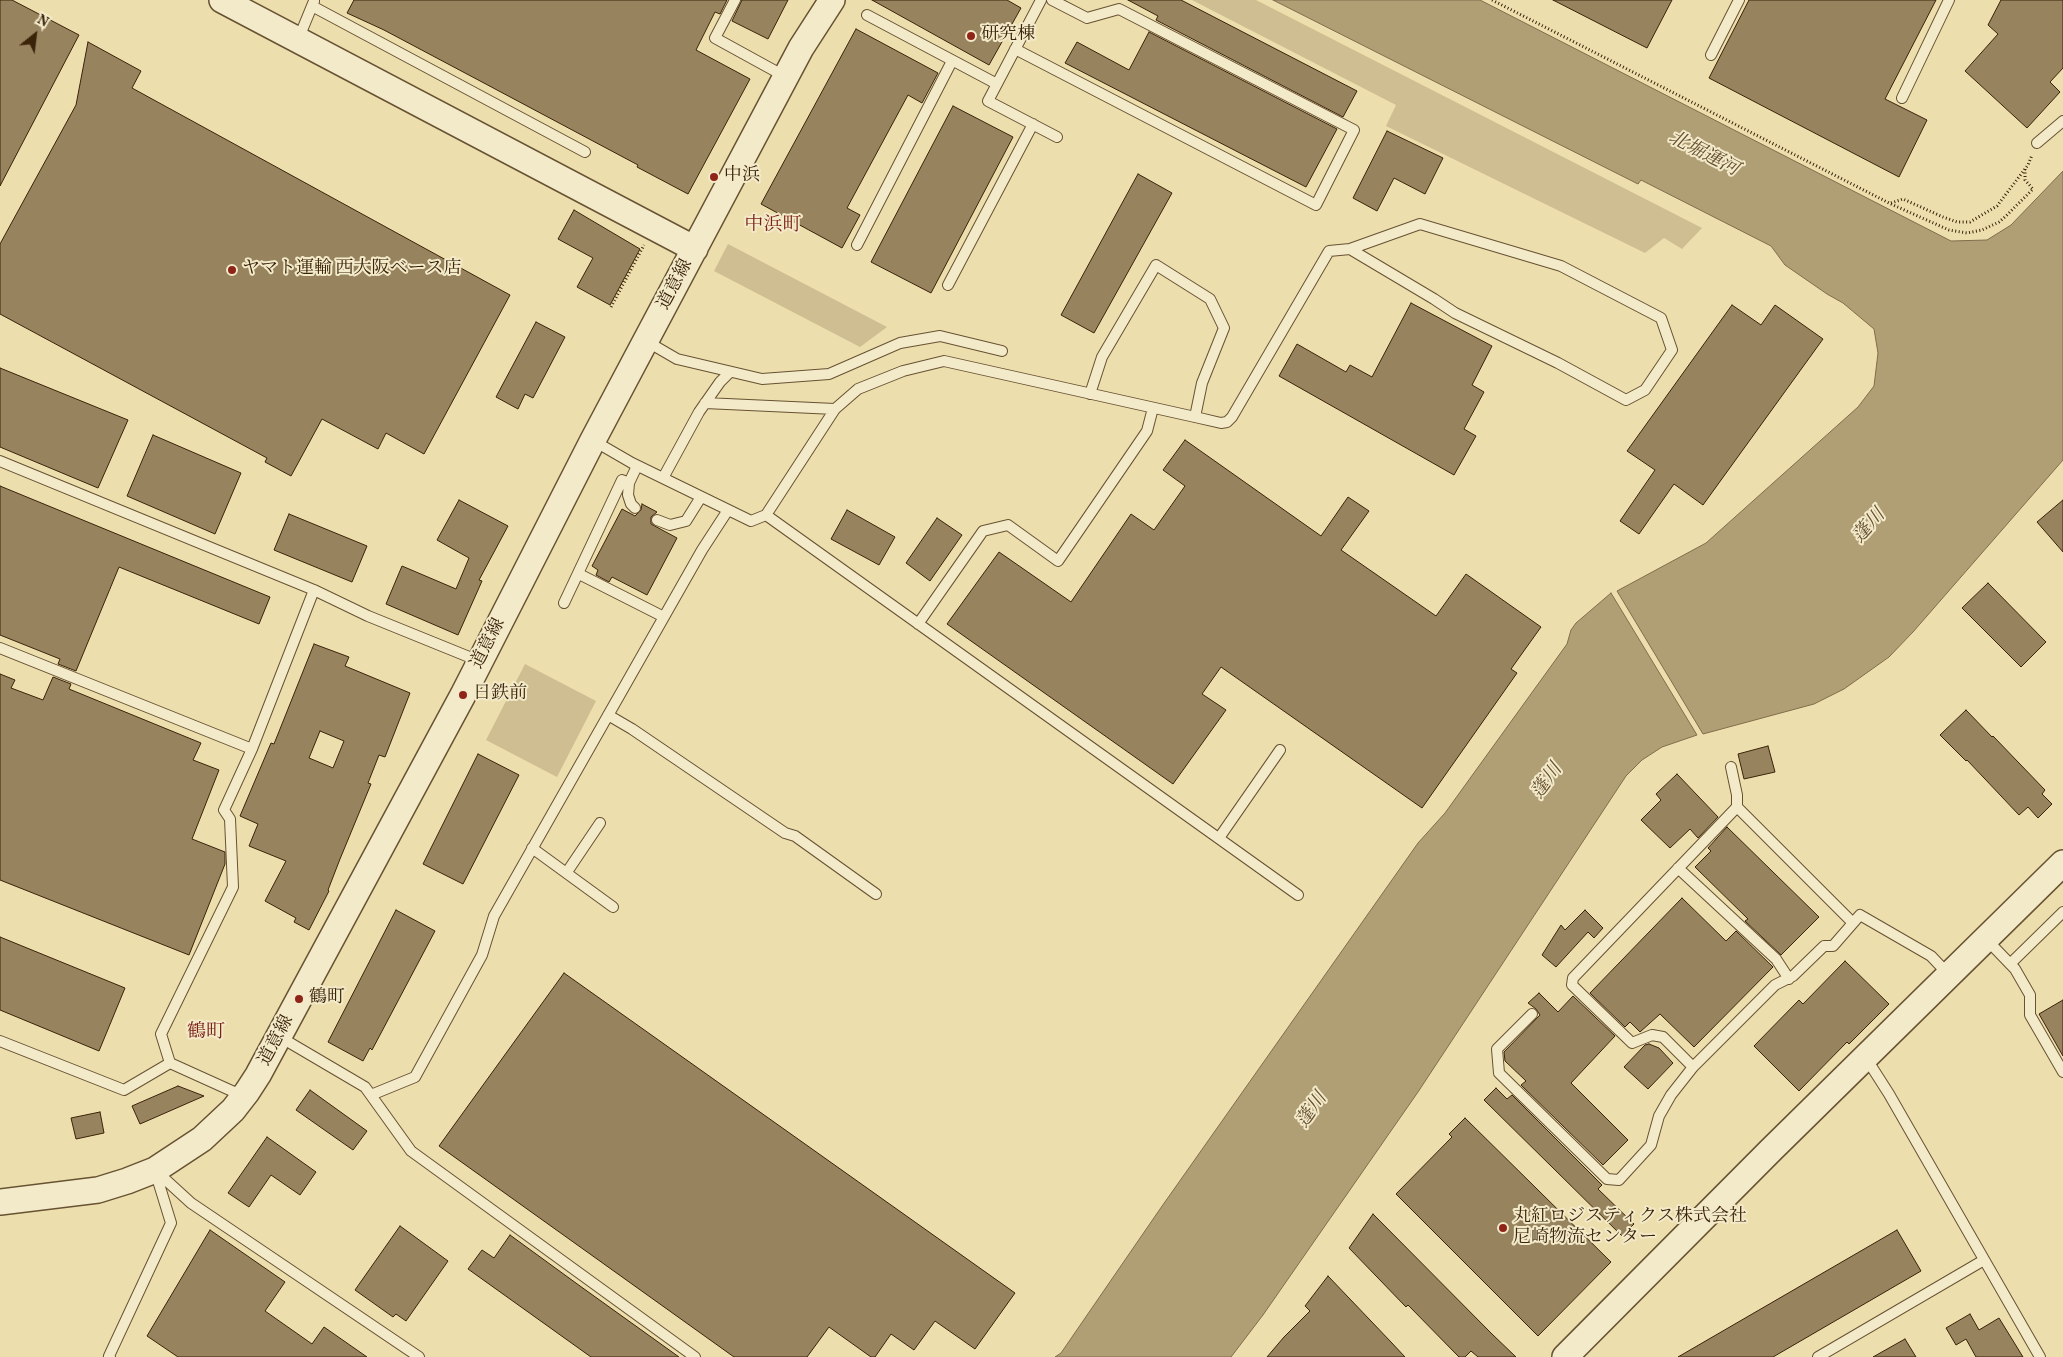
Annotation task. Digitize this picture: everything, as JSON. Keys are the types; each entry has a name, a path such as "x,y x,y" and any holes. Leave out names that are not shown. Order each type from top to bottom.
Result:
{"street":[{"path":"222,0 695,249"},
{"name":"道意線","path":"0,1202 98,1190 155,1170 202,1139 244,1097 258,1075 480,662 593,440 801,48 832,0"},
{"path":"1575,1350 1865,1057 2063,863"}],"lane":[{"path":"735,0 715,38 786,77"},
{"path":"1041,0 988,100 1057,137"},
{"path":"1015,49 1316,205 1354,130 1120,9 1087,18 1052,0"},
{"path":"1711,55 1739,0"},
{"path":"1902,98 1949,0"},
{"path":"298,40 313,3 585,152"},
{"path":"867,15 997,84"},
{"path":"857,245 952,61"},
{"path":"2038,142 2063,120"},
{"path":"948,285 1033,124"},
{"path":"593,440 637,466 751,521 766,515 835,409 858,389 903,371 944,362 1221,423 1227,422 1232,417 1329,250 1350,249 1420,224 1561,266 1661,318 1672,350 1646,390 1626,400 1455,313 1350,249"},
{"path":"1090,394 1102,357 1156,265 1210,299 1224,328 1202,383 1195,417"},
{"path":"646,341 677,359 762,378 829,374 900,343 940,336 1002,351"},
{"path":"663,478 705,403 720,382 730,372"},
{"path":"705,403 835,409"},
{"path":"918,624 983,531 1008,525 1058,561 1147,431 1153,408"},
{"path":"0,462 314,590 368,616 480,662"},
{"path":"635,508 631,504 628,495 629,483 637,466"},
{"path":"564,603 622,480 629,483"},
{"path":"657,520 670,525 686,521 701,496"},
{"path":"371,1095 415,1078 482,955 494,916 702,550 728,510"},
{"path":"766,515 1298,895"},
{"path":"579,574 664,617"},
{"path":"244,1097 170,1063 161,1034 234,887 230,819 224,810 252,749 314,590"},
{"path":"0,648 252,749"},
{"path":"608,715 632,728 785,833 794,836 876,894"},
{"path":"1219,838 1280,750"},
{"path":"1693,1067 1663,1038 1652,1036 1632,1043 1572,985 1573,978 1737,807 1737,795 1731,767"},
{"path":"1737,807 1853,923"},
{"path":"567,872 600,823"},
{"path":"532,848 613,907"},
{"path":"1678,868 1776,959 1789,978"},
{"path":"2010,964 2063,912"},
{"path":"1532,1014 1497,1049 1499,1073 1607,1179 1619,1180 1651,1144 1658,1116 1671,1095 1693,1067 1775,985 1793,976 1824,946 1833,946 1860,915 1930,956 1950,974"},
{"path":"1986,939 2010,964 2030,995 2030,1015 2063,1072"},
{"path":"279,1036 365,1087 411,1152 695,1357"},
{"path":"0,1041 124,1090 170,1063"},
{"path":"1865,1057 1889,1094 2040,1357"},
{"path":"109,1357 172,1223 155,1170"},
{"path":"155,1170 191,1203 419,1357"},
{"path":"1818,1357 1984,1260"}],"path":[{"path":"1492,0 1891,204 1949,230 1966,233 1982,230 2006,216 2033,189 2025,180 2025,169"},
{"path":"1891,204 1903,199 1957,222 1970,222 1982,217 1997,206 2031,161 2038,142"},
{"path":"611,307 646,242"}],"shaded area":[{"path":"1192,0 1256,0 1702,228 1682,249 1664,238 1645,253 1386,126 1396,105"},
{"path":"728,244 887,327 860,347 714,271"},
{"path":"525,664 596,701 557,777 486,740"}],"water":[{"path":"1273,0 1480,0 1951,241 1987,240 2011,225 2063,171 2063,460 1889,657 1844,689 1814,704 1703,734 1617,591 1706,543 1858,407 1874,386 1878,353 1874,329 1843,303 1785,265 1771,246 1641,180 1638,184"},
{"name":"蓬川","path":"1611,593 1697,735 1662,747 1642,760 1626,776 1418,1092 1263,1315 1231,1357 1055,1357 1061,1353 1418,843 1445,813 1567,644 1571,630 1576,623"}],"building":[{"path":"0,0 12,0 79,35 0,186"},
{"path":"354,0 727,0 720,14 715,12 696,50 750,79 688,194 637,167 638,165 482,82 384,30 347,13"},
{"path":"742,0 788,0 768,39 732,21"},
{"name":"研究棟","path":"872,0 1007,0 1021,8 989,65"},
{"path":"1128,0 1181,0 1357,91 1343,117 1156,20 1158,16"},
{"path":"1553,0 1672,0 1647,48"},
{"path":"1749,0 1936,0 1885,99 1927,120 1899,177 1709,78"},
{"path":"2001,0 2063,0 2063,68 2050,82 2060,92 2027,128 1965,71 1998,34 1988,25"},
{"path":"856,29 938,73 922,103 908,95 847,208 860,215 842,248 761,204"},
{"path":"1149,32 1337,129 1306,187 1065,63 1077,42 1129,70"},
{"name":"ヤマト運輸 西大阪ベース店","path":"88,42 141,71 132,88 510,295 424,454 386,433 378,449 322,419 291,476 265,462 267,458 0,314 0,244 76,105"},
{"path":"953,106 1013,137 931,293 871,262"},
{"path":"1387,131 1443,158 1425,194 1394,178 1377,211 1353,198"},
{"path":"1138,174 1172,193 1094,333 1061,315"},
{"path":"574,210 640,249 610,305 577,287 593,258 558,239"},
{"path":"1411,303 1492,346 1472,385 1484,392 1464,429 1476,436 1454,475 1279,376 1297,344 1346,372 1350,365 1372,377"},
{"path":"1732,305 1761,325 1775,305 1823,339 1703,505 1674,484 1639,534 1620,521 1655,470 1627,451"},
{"path":"536,322 565,337 533,398 525,394 518,409 496,397"},
{"path":"0,368 128,420 98,488 0,447"},
{"path":"153,435 241,473 215,534 127,496"},
{"path":"1185,440 1321,536 1348,497 1369,511 1341,550 1436,616 1466,574 1541,627 1511,669 1517,673 1422,808 1221,667 1202,694 1226,710 1173,784 947,624 999,552 1071,602 1131,514 1154,530 1185,486 1163,470"},
{"path":"0,486 270,597 259,624 119,567 76,671 58,664 60,659 0,635"},
{"path":"459,500 508,526 479,580 482,581 458,635 386,604 402,566 456,589 469,558 437,540"},
{"path":"2063,500 2063,552 2037,522"},
{"path":"642,504 657,512 651,517 651,524 677,538 647,595 612,577 609,582 596,575 598,570 592,566 622,509 635,516 641,510"},
{"path":"847,510 895,537 879,565 831,539"},
{"path":"289,514 367,546 352,582 274,550"},
{"path":"937,518 962,535 930,581 906,563"},
{"path":"1988,583 2046,642 2021,667 1962,608"},
{"path":"314,644 349,657 345,666 410,693 385,757 379,755 368,783 371,784 329,891 309,930 294,922 296,918 265,901 286,861 249,846 258,824 240,816 271,743 274,744","holes":["320,731 344,741 333,768 309,758"]},
{"path":"0,674 15,680 11,688 43,700 53,677 71,684 69,689 201,743 193,760 219,770 192,839 225,852 225,864 189,955 0,880"},
{"path":"1966,710 2045,790 2042,794 2052,804 2038,818 2028,807 2019,815 1967,760 1940,735"},
{"path":"1768,746 1775,772 1744,779 1738,754"},
{"path":"478,754 519,775 463,884 423,864"},
{"path":"1677,774 1718,817 1698,838 1690,829 1670,848 1641,820 1661,800 1656,794"},
{"path":"1727,827 1819,917 1781,955 1745,921 1748,919 1695,867 1711,851 1708,848"},
{"path":"1682,898 1726,941 1736,931 1773,967 1694,1047 1660,1014 1640,1032 1630,1022 1625,1027 1590,993"},
{"path":"396,910 435,931 372,1050 370,1048 363,1061 328,1042"},
{"path":"1585,910 1603,928 1594,938 1588,932 1556,967 1542,955 1561,925 1565,930"},
{"path":"0,937 125,988 99,1051 0,1010"},
{"path":"1845,961 1889,1004 1849,1044 1847,1042 1799,1091 1754,1046 1799,1000 1803,1004"},
{"path":"564,973 1015,1293 975,1349 935,1321 914,1350 891,1334 875,1357 871,1357 829,1327 807,1357 734,1357 439,1146"},
{"path":"1539,993 1558,1012 1573,996 1615,1036 1571,1083 1628,1140 1603,1165 1521,1085 1526,1081 1505,1061 1504,1052 1540,1015 1528,1003"},
{"path":"2063,1000 2063,1056 2039,1014"},
{"path":"1649,1044 1659,1048 1673,1063 1648,1089 1624,1067 1645,1045"},
{"path":"178,1086 204,1096 140,1124 132,1106"},
{"path":"1496,1088 1507,1099 1512,1095 1602,1185 1598,1189 1634,1224 1622,1236 1484,1100"},
{"path":"310,1090 367,1131 353,1150 296,1110"},
{"path":"100,1112 104,1133 76,1139 71,1118"},
{"name":"丸紅ロジスティクス株式会社 尼崎物流センター","path":"1465,1118 1611,1262 1538,1336 1396,1194 1452,1137 1449,1134"},
{"path":"267,1137 316,1172 300,1195 271,1175 249,1207 228,1193"},
{"path":"1373,1214 1516,1357 1478,1357 1471,1351 1465,1357 1459,1357 1408,1305 1406,1307 1349,1248"},
{"path":"400,1226 448,1261 406,1321 396,1314 393,1317 355,1290"},
{"path":"210,1230 285,1282 265,1311 312,1344 324,1327 367,1357 178,1357 147,1336"},
{"path":"1897,1230 1921,1271 1773,1357 1678,1357"},
{"path":"510,1235 679,1357 591,1357 468,1269 482,1250 494,1258"},
{"path":"1328,1276 1405,1357 1267,1357 1310,1311 1305,1306"},
{"path":"1970,1314 1979,1330 1999,1318 2023,1357 1976,1357 1966,1339 1956,1345 1946,1328"},
{"path":"1905,1339 1916,1357 1873,1357"}],"place":[{"name":"研究棟","path":"971,36"},
{"name":"中浜","path":"714,177"},
{"name":"ヤマト運輸 西大阪ベース店","path":"232,270"},
{"name":"日鉄前","path":"463,695"},
{"name":"鶴町","path":"299,999"},
{"name":"丸紅ロジスティクス株式会社 尼崎物流センター","path":"1503,1228"}],"district":[{"name":"中浜町","path":"773,227"},
{"name":"鶴町","path":"206,1034"}],"water label":[{"name":"北堀運河","path":"1703,155"}]}
